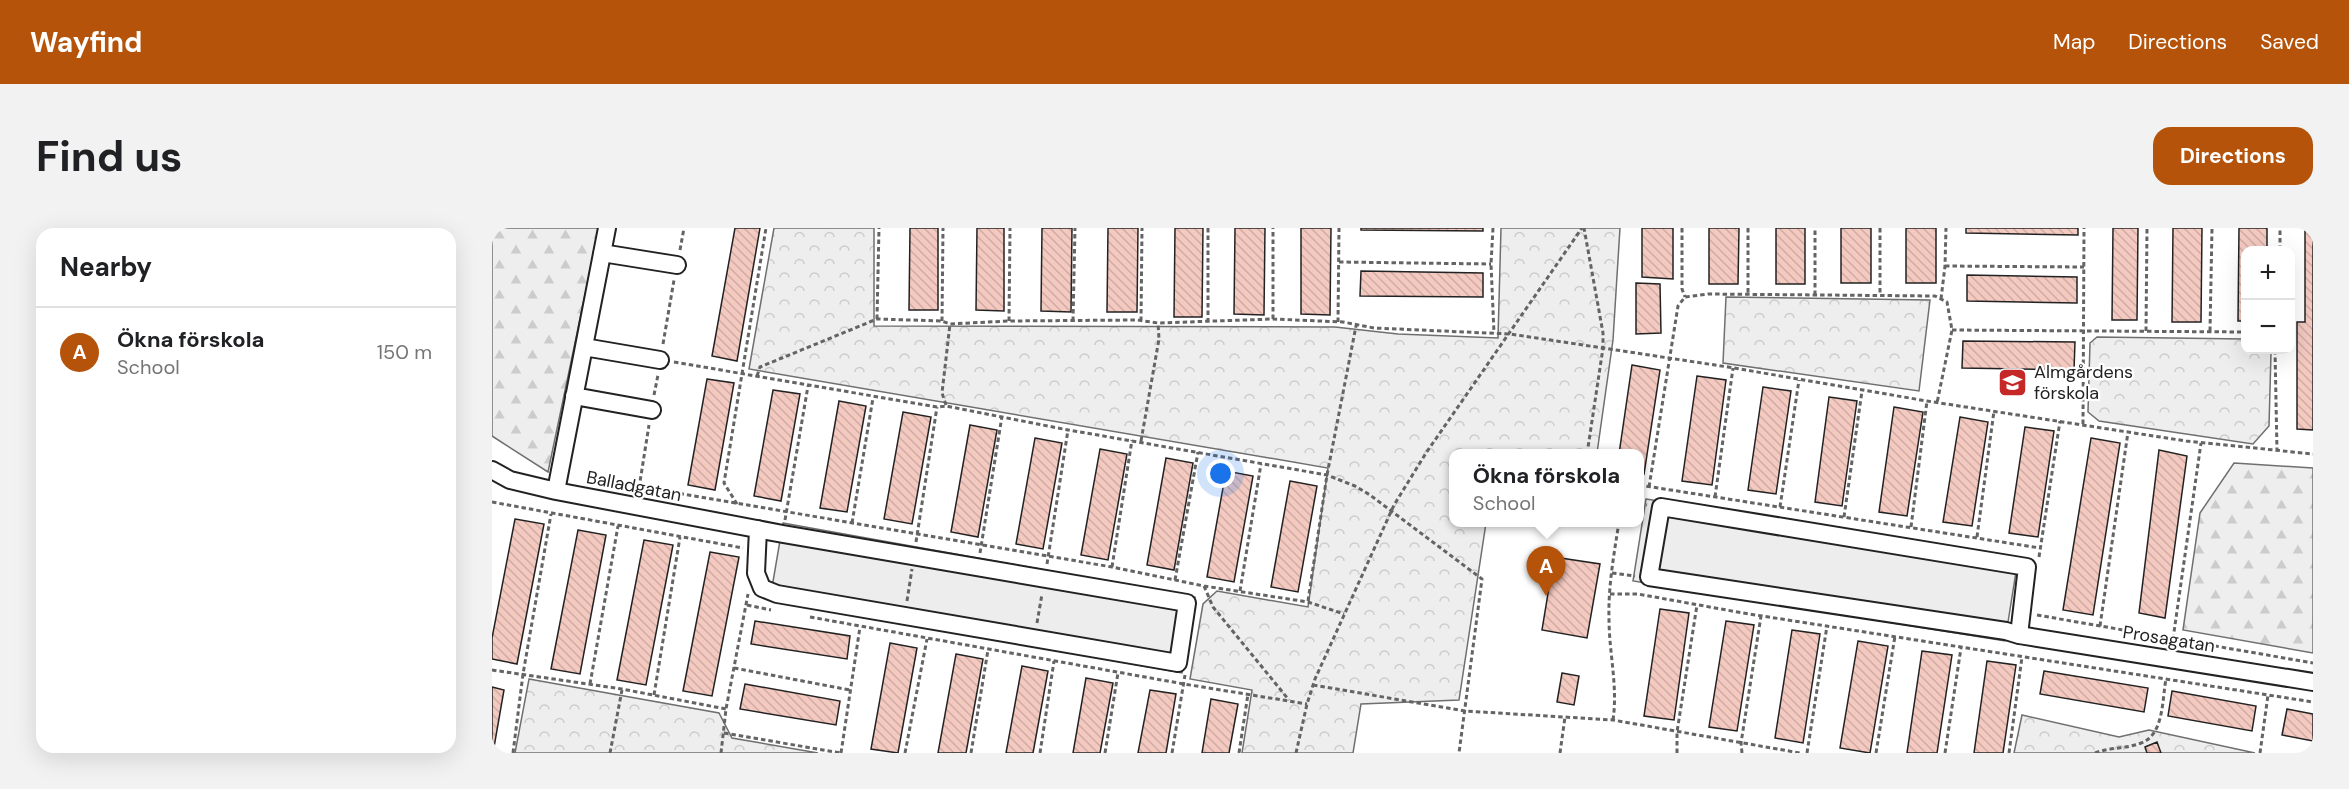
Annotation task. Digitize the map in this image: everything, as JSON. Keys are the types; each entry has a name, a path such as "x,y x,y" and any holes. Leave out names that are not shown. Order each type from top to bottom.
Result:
{"street":[{"path":"556,492 607,228"},
{"path":"602,253 677,265"},
{"path":"584,347 660,360"},
{"path":"574,396 652,410"},
{"name":"Balladgatan","path":"492,470 510,480 556,492 771,532 1187,603 1178,663 1034,639"},
{"path":"1649,577 1660,507 2027,567 2019,635"},
{"path":"771,532 757,550 756,573 762,588 777,594 1034,639"},
{"name":"Prosagatan","path":"1649,577 2006,631 2019,635 2313,682"}],"path":[{"path":"737,504 724,483 766,228"},
{"path":"877,319 879,228"},
{"path":"942,321 943,228"},
{"path":"1009,321 1010,228"},
{"path":"1073,321 1075,228"},
{"path":"1142,228 1142,321"},
{"path":"1208,228 1208,321"},
{"path":"1273,228 1273,320"},
{"path":"1338,322 1339,228"},
{"path":"1493,228 1491,264 1494,333"},
{"path":"1296,753 1313,685 1391,512 1426,453 1583,228"},
{"path":"1583,228 1603,333 1603,348 1588,449"},
{"path":"1682,228 1682,289 1685,297"},
{"path":"1748,228 1748,295"},
{"path":"1815,228 1815,295"},
{"path":"1880,228 1881,296"},
{"path":"1941,299 1946,228"},
{"path":"2083,425 2084,228"},
{"path":"2146,332 2147,228"},
{"path":"2210,331 2212,228"},
{"path":"2280,228 2280,246"},
{"path":"1339,262 1491,264"},
{"path":"1945,266 2084,267"},
{"path":"1685,297 1935,296 1947,302 1952,330 1937,403"},
{"path":"1649,487 1678,306 1685,297"},
{"path":"757,376 760,367 877,319 942,321 950,324 1009,321 1273,320 1338,322 1374,328 1510,334 2201,443 2313,454"},
{"path":"1141,441 1159,339 1158,322"},
{"path":"946,406 942,393 950,324"},
{"path":"1308,602 1327,475 1356,326"},
{"path":"1952,330 2241,332"},
{"path":"2275,354 2277,452"},
{"path":"660,360 873,398 937,407 946,406 1068,430 1141,441 1327,475 1355,486 1482,579 1459,753"},
{"path":"1715,497 1733,368"},
{"path":"1780,507 1799,380"},
{"path":"771,532 786,513 808,386"},
{"path":"1844,517 1862,391"},
{"path":"852,524 873,398"},
{"path":"1911,527 1927,401"},
{"path":"902,634 937,407"},
{"path":"1977,538 1994,411"},
{"path":"978,568 1002,416"},
{"path":"2039,559 2060,421"},
{"path":"1031,657 1068,430"},
{"path":"2100,627 2128,432"},
{"path":"1112,567 1132,440"},
{"path":"2173,639 2201,443"},
{"path":"1175,580 1198,452"},
{"path":"1240,591 1261,464"},
{"path":"1644,486 2040,548"},
{"path":"625,504 629,492 639,488 1308,602 1344,614"},
{"path":"492,502 757,550"},
{"path":"513,753 523,674 551,514"},
{"path":"590,684 618,526"},
{"path":"1613,720 1615,683 1609,619 1611,573 1618,527"},
{"path":"654,695 680,537"},
{"path":"1611,573 1649,577"},
{"path":"1204,586 1213,607 1290,701"},
{"path":"1610,594 1638,594 1761,616 2313,702"},
{"path":"721,753 726,709 747,605 781,612"},
{"path":"1677,753 1677,732 1697,605"},
{"path":"2037,605 2039,616"},
{"path":"2021,612 2313,663"},
{"path":"803,616 1054,662 1307,704"},
{"path":"1742,753 1741,743 1761,616"},
{"path":"1807,753 1827,626"},
{"path":"724,733 841,753 860,627"},
{"path":"1876,753 1895,636"},
{"path":"905,753 927,639"},
{"path":"1945,753 1961,648"},
{"path":"971,753 988,650"},
{"path":"2009,753 2022,657"},
{"path":"1040,753 1054,662"},
{"path":"734,668 850,690"},
{"path":"492,670 622,689 726,709"},
{"path":"1105,753 1118,673"},
{"path":"2094,753 2106,748 2141,743 2153,736 2158,729 2166,679"},
{"path":"1172,753 1184,684"},
{"path":"1313,685 1465,711 1613,720 1800,753"},
{"path":"610,753 622,689"},
{"path":"1239,753 1248,694"},
{"path":"2260,753 2268,695"},
{"path":"1560,753 1565,717"}],"green space":[{"path":"492,228 599,228 548,472 492,436"},
{"path":"774,228 874,228 874,326 1335,327 1398,334 1498,338 1501,228 1620,228 1613,340 1598,449 1449,449 1449,527 1485,527 1459,700 1361,704 1353,753 1242,753 1252,690 1190,679 1203,604 1217,591 1308,607 1328,468 749,369"},
{"path":"1726,297 1930,300 1919,391 1723,363"},
{"path":"2097,337 2241,339 2241,354 2271,354 2269,426 2253,444 2099,421 2088,412 2090,343"},
{"path":"2234,463 2313,468 2313,653 2183,630 2200,513"},
{"path":"529,679 719,713 732,738 818,753 515,753"},
{"path":"2022,715 2119,737 2149,730 2255,753 2014,753"}],"shaded area":[{"path":"1646,499 2018,559 2005,641 1633,581 1642,527 1644,527"},
{"path":"783,523 1195,597 1182,673 770,599"}],"building":[{"path":"735,228 760,228 737,361 712,356"},
{"path":"910,228 938,228 938,310 909,310"},
{"path":"977,228 1004,228 1004,311 976,310"},
{"path":"1042,228 1072,228 1071,312 1041,311"},
{"path":"1108,228 1138,228 1137,312 1107,312"},
{"path":"1175,228 1203,228 1202,317 1174,317"},
{"path":"1235,228 1265,228 1264,315 1234,314"},
{"path":"1301,228 1331,228 1330,315 1301,314"},
{"path":"1361,228 1483,228 1483,231 1361,230"},
{"path":"1642,228 1673,228 1673,279 1642,277"},
{"path":"1709,228 1739,228 1738,284 1709,284"},
{"path":"1776,228 1805,228 1805,284 1776,284"},
{"path":"1841,228 1871,228 1871,283 1841,283"},
{"path":"1906,228 1936,228 1936,283 1906,283"},
{"path":"1966,228 2078,228 2078,235 1966,233"},
{"path":"2113,228 2138,228 2137,320 2112,320"},
{"path":"2173,228 2202,228 2201,322 2172,322"},
{"path":"2239,228 2267,228 2267,246 2241,246 2241,321 2238,321"},
{"path":"2305,228 2313,228 2313,430 2297,429 2297,322 2305,322"},
{"path":"1361,271 1483,273 1483,297 1360,296"},
{"path":"1967,275 2077,277 2077,303 1967,301"},
{"path":"1636,283 1660,284 1661,333 1636,334"},
{"path":"1963,341 2075,342 2074,370 1962,368"},
{"path":"1632,365 1660,370 1644,474 1644,449 1620,449"},
{"path":"1697,376 1726,380 1712,485 1682,481"},
{"path":"707,379 734,383 715,490 688,485"},
{"path":"1763,387 1791,391 1776,494 1748,490"},
{"path":"773,390 800,394 781,501 754,496"},
{"path":"1829,397 1857,401 1842,506 1815,502"},
{"path":"839,401 866,406 847,512 820,508"},
{"path":"1894,407 1923,412 1907,516 1879,512"},
{"path":"903,412 931,417 912,524 884,519"},
{"path":"1960,417 1988,422 1972,526 1943,522"},
{"path":"970,425 997,430 978,537 951,532"},
{"path":"2025,427 2054,431 2038,537 2009,533"},
{"path":"1035,438 1062,443 1043,549 1016,544"},
{"path":"2091,438 2120,443 2093,615 2063,610"},
{"path":"1100,449 1127,454 1108,560 1081,555"},
{"path":"2159,450 2187,456 2165,618 2139,613"},
{"path":"1166,458 1193,463 1174,570 1147,565"},
{"path":"1226,471 1253,476 1234,582 1207,577"},
{"path":"1290,481 1317,486 1298,592 1271,587"},
{"path":"515,519 544,524 517,664 492,659 492,638"},
{"path":"578,530 606,535 580,674 551,669"},
{"path":"644,540 673,545 646,685 617,680"},
{"path":"710,552 739,557 712,696 683,691"},
{"path":"1554,557 1600,564 1587,638 1542,630"},
{"path":"1660,609 1689,613 1674,720 1644,716"},
{"path":"755,621 850,636 847,659 751,644"},
{"path":"1726,621 1754,625 1737,731 1709,727"},
{"path":"1792,630 1820,634 1803,743 1775,738"},
{"path":"1858,641 1888,646 1870,753 1840,748"},
{"path":"890,643 917,648 898,753 871,749"},
{"path":"1922,651 1952,655 1937,753 1907,753"},
{"path":"956,654 983,659 966,753 938,753"},
{"path":"1987,661 2016,665 2003,753 1974,753"},
{"path":"1022,666 1048,671 1033,753 1006,753"},
{"path":"2044,671 2148,688 2144,712 2040,694"},
{"path":"1562,673 1579,676 1574,705 1557,702"},
{"path":"1086,678 1113,683 1100,753 1073,753"},
{"path":"745,684 840,701 836,725 740,709"},
{"path":"492,687 504,690 493,753 492,753"},
{"path":"1150,690 1176,694 1166,753 1138,753"},
{"path":"2172,691 2256,706 2252,731 2168,716"},
{"path":"1211,699 1238,704 1229,753 1202,753"},
{"path":"2287,709 2313,714 2313,741 2282,735"},
{"path":"2157,742 2161,753 2147,753 2145,747"}],"place":[{"name":"Almgårdens förskola","path":"2013,382"},
{"name":"Ökna förskola","path":"1546,596"}]}
